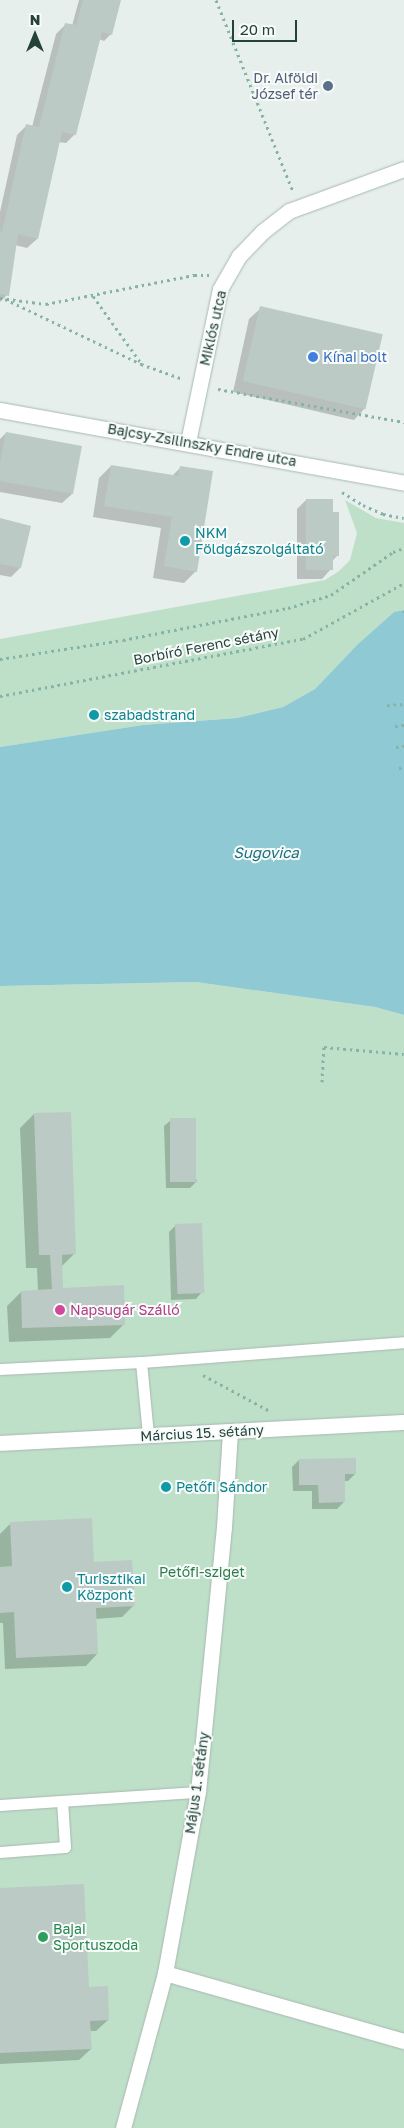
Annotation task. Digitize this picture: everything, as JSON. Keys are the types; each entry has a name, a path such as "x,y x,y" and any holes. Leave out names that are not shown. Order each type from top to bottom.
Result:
{"street":[{"name":"Miklós utca","path":"188,442 220,289 239,256 262,232 289,211 404,169"},
{"name":"Bajcsy-Zsilinszky Endre utca","path":"0,410 404,482"},
{"name":"Március 15. sétány","path":"0,1443 404,1422"},
{"name":"Május 1. sétány","path":"122,2128 165,1974 198,1792 224,1527 230,1432"},
{"path":"165,1974 404,2041"}],"lane":[{"path":"0,1369 141,1362 404,1342"},
{"path":"141,1362 148,1435"},
{"path":"0,1805 198,1792"},
{"path":"0,1852 65,1847 62,1800"}],"path":[{"path":"216,0 299,208"},
{"path":"0,298 46,304 194,275 228,274"},
{"path":"93,296 141,364"},
{"path":"5,299 141,364 199,386 404,422"},
{"path":"0,659 123,640 288,608 331,595 393,552 404,548"},
{"name":"Borbíró Ferenc sétány","path":"0,696 303,639 404,583"},
{"path":"387,705 404,704"},
{"path":"395,726 404,725"},
{"path":"396,747 404,746"},
{"path":"399,768 404,767"},
{"path":"322,1082 324,1047 404,1054"},
{"path":"174,1359 302,1428"}],"green space":[{"path":"345,500 376,518 404,523 404,610 394,612 358,644 315,689 283,707 237,718 143,725 0,747 0,639 325,580 339,571 350,560 357,533"},
{"name":"Petőfi-sziget","path":"196,982 375,1007 404,1015 404,2128 0,2128 0,986"}],"water":[{"name":"Sugovica","path":"404,610 404,1015 375,1007 196,982 0,986 0,747 143,725 237,718 283,707 315,689 358,644 394,612"}],"building":[{"path":"83,0 121,0 112,35 102,32 76,135 62,132 38,239 18,234 9,296 0,294 0,231 2,232 26,124 39,127 65,23 76,25"},
{"name":"Kínai bolt","path":"260,306 383,334 365,409 243,381"},
{"path":"6,432 82,446 73,494 0,481 0,463"},
{"name":"NKM Földgázszolgáltató","path":"111,465 179,476 180,466 213,471 197,572 164,566 172,517 104,506"},
{"path":"306,499 333,499 333,512 339,512 339,556 333,556 333,570 306,570"},
{"path":"0,518 31,526 21,568 0,564"},
{"path":"71,1112 76,1254 62,1255 63,1288 124,1285 125,1325 22,1328 21,1291 52,1289 50,1255 39,1255 34,1113"},
{"path":"170,1118 196,1118 196,1182 170,1182"},
{"path":"202,1223 204,1293 177,1294 175,1224"},
{"path":"356,1458 356,1474 345,1474 345,1502 319,1503 318,1485 299,1485 299,1459"},
{"name":"Turisztikai Központ","path":"92,1518 94,1562 132,1560 135,1606 96,1608 98,1654 16,1658 14,1612 0,1613 0,1567 12,1566 10,1522"},
{"name":"Bajai Sportuszoda","path":"84,1884 89,1987 108,1986 109,2020 90,2021 92,2049 0,2053 0,1888"}],"place":[{"name":"Dr. Alföldi József tér","path":"328,86"},
{"name":"Kínai bolt","path":"313,357"},
{"name":"NKM Földgázszolgáltató","path":"185,541"},
{"name":"szabadstrand","path":"94,715"},
{"name":"Napsugár Szálló","path":"60,1310"},
{"name":"Petőfi Sándor","path":"166,1487"},
{"name":"Turisztikai Központ","path":"67,1587"},
{"name":"Bajai Sportuszoda","path":"43,1937"}]}
